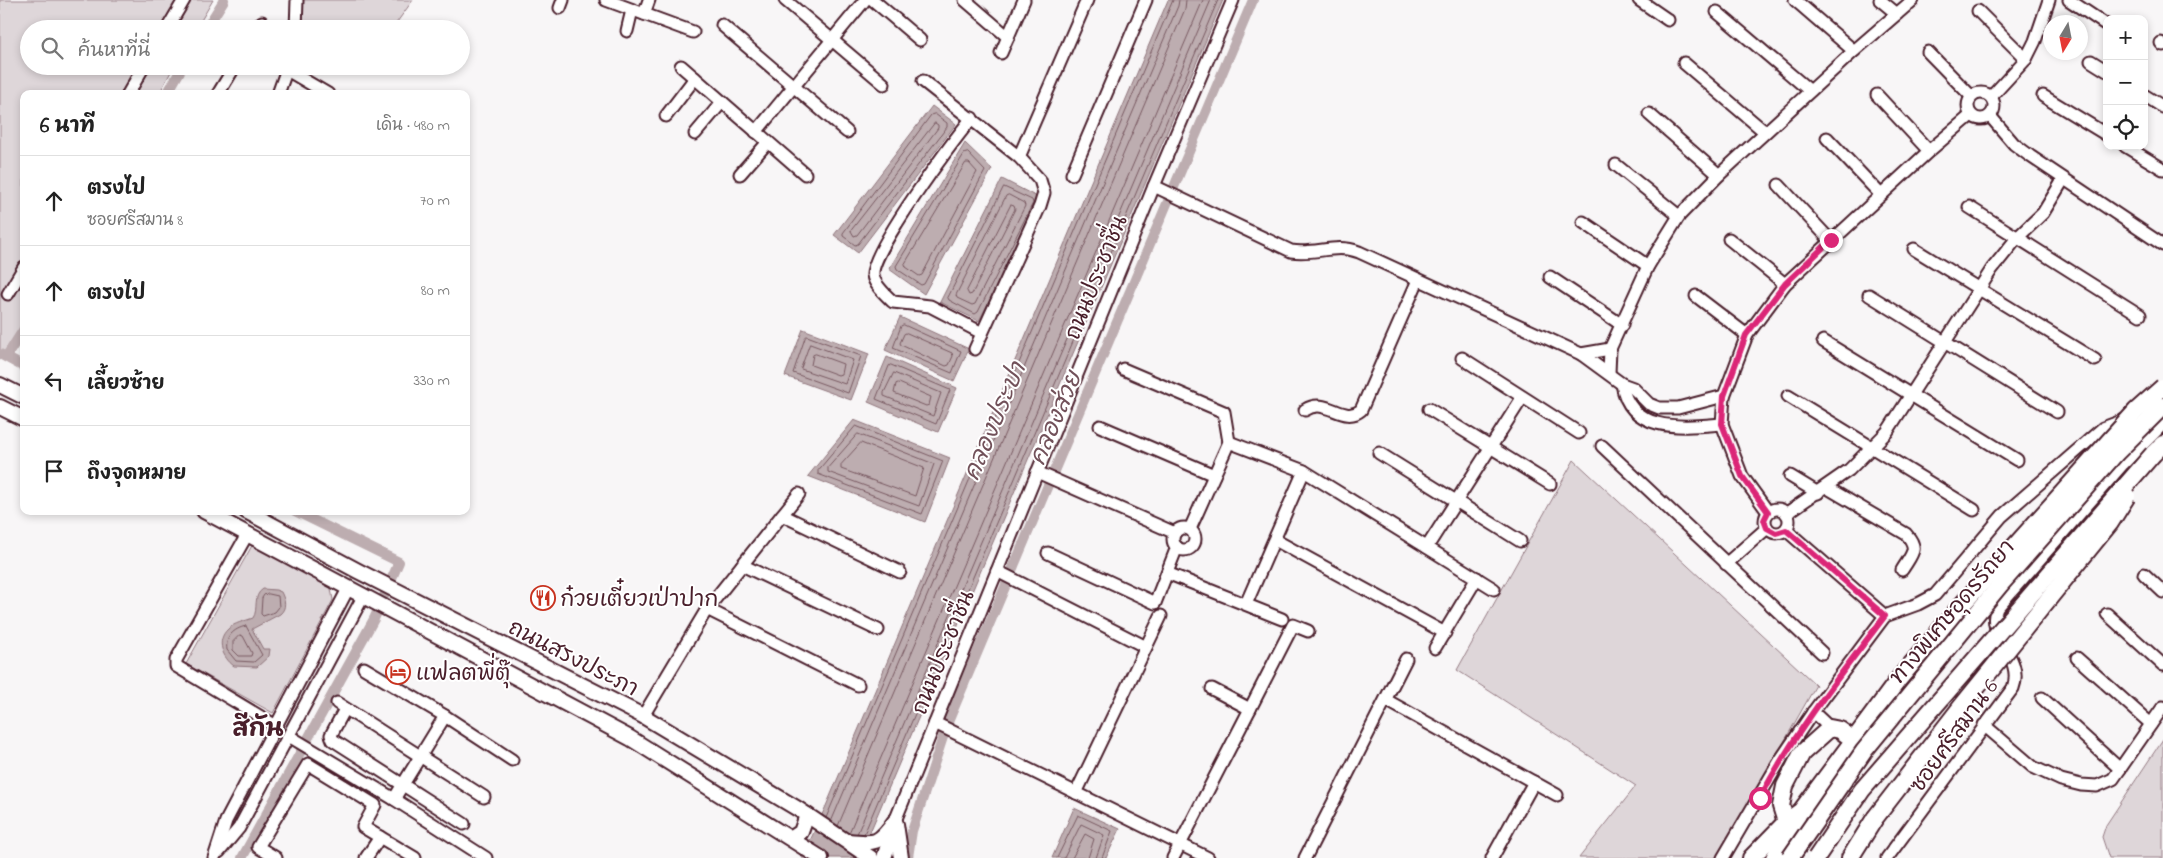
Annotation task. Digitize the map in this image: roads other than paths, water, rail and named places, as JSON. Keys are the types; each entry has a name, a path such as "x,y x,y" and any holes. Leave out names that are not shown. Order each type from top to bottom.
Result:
{"highway":[{"path":"1774,858 1801,811 1899,679 1961,606 2136,411 2163,388"},
{"name":"ทางพิเศษอุดรรัถยา","path":"1790,858 1864,751 1994,593 2117,452 2163,406"},
{"path":"1850,858 1875,818 1961,707 2110,523 2156,444"},
{"path":"1816,858 1862,790 2156,444"},
{"path":"1786,822 1781,806 1785,786 1802,753 1830,728 1840,730 1854,740"},
{"path":"1751,858 1786,822 1801,811"}],"main road":[{"path":"0,385 20,395"},
{"path":"0,407 20,417"},
{"name":"ถนนสรงประภา","path":"212,515 630,738 822,858"},
{"name":"ถนนสรงประภา","path":"253,515 377,581 642,716 812,818 845,840 868,851"},
{"path":"349,587 358,571"},
{"path":"369,598 377,581"},
{"path":"506,671 515,650"},
{"path":"792,838 801,832 812,818"},
{"path":"868,851 884,838 895,821"},
{"path":"884,858 895,821"},
{"path":"895,821 901,858"}],"street":[{"path":"172,20 184,0"},
{"path":"296,20 297,0"},
{"path":"606,0 693,32"},
{"path":"644,14 649,0"},
{"path":"785,0 884,84"},
{"path":"756,132 865,0"},
{"path":"873,0 920,40"},
{"path":"965,0 1008,37"},
{"path":"1001,53 1024,0"},
{"path":"1019,157 1087,0"},
{"path":"1072,174 1146,0"},
{"name":"ถนนประชาชื่น","path":"895,821 943,726 1006,575 1039,473 1154,186 1233,0"},
{"path":"1639,0 1668,20"},
{"path":"1795,0 1854,51"},
{"path":"1880,0 1897,14"},
{"path":"1610,373 1610,349 1648,266 1679,216 1719,174 1913,0"},
{"path":"1991,97 2026,60 2035,42 2049,0"},
{"path":"2069,0 2103,22"},
{"path":"626,31 632,10"},
{"path":"1978,11 2026,60"},
{"path":"1717,12 1810,91"},
{"path":"722,25 847,132"},
{"path":"1928,52 1971,96"},
{"path":"2091,61 2103,68"},
{"path":"1684,63 1765,132"},
{"path":"682,66 806,174"},
{"path":"130,90 139,75"},
{"path":"220,90 230,75"},
{"path":"279,90 285,75"},
{"path":"298,75 322,90"},
{"path":"666,116 695,78"},
{"path":"923,81 1019,157 1040,180 1044,193 1040,206 975,350"},
{"path":"1981,92 1991,97 1995,107 1990,116 1980,120 1970,116 1966,106 1971,96 1981,92"},
{"path":"1877,95 1929,151"},
{"path":"2043,96 2103,133"},
{"path":"2148,97 2163,106"},
{"path":"695,134 722,102"},
{"path":"1649,114 1719,174"},
{"path":"1768,512 1742,476 1722,424 1724,396 1746,335 1785,284 1929,151 1970,116"},
{"path":"1990,116 2014,144 2063,180 2163,245"},
{"path":"972,118 956,138 892,233 876,262 873,274 877,285 893,302 930,306 982,333"},
{"path":"1827,138 1881,195"},
{"path":"740,174 768,142"},
{"path":"2132,150 2163,169"},
{"path":"1616,165 1679,216"},
{"path":"1787,513 1849,470 1896,421 1979,288 2002,255 2043,212 2063,180"},
{"path":"1779,184 1831,240"},
{"path":"1154,186 1292,251 1300,252 1348,247 1581,354 1610,373 1622,384 1633,388 1649,404 1659,408 1678,408 1724,396"},
{"path":"1969,206 2140,314"},
{"path":"1583,222 1648,266"},
{"path":"1729,239 1785,284"},
{"path":"1914,249 2095,360"},
{"path":"8,294 20,274"},
{"path":"1550,277 1622,325"},
{"path":"1305,410 1319,405 1347,415 1355,414 1361,410 1418,280"},
{"path":"1869,295 2057,412"},
{"path":"1696,296 1746,335"},
{"path":"1823,341 2017,460"},
{"path":"1581,354 1610,349"},
{"path":"1462,358 1579,433"},
{"path":"1123,369 1224,412 1229,442 1190,529"},
{"path":"1622,384 1624,396 1632,408 1648,421 1671,425 1722,424"},
{"path":"1788,396 1974,510"},
{"path":"1427,547 1522,398"},
{"path":"1429,409 1550,484"},
{"path":"1723,858 1781,759 1813,712 1885,616 1918,604 1935,595 2002,516 2103,428 2127,419 2138,422 2156,444"},
{"name":"ซอยศรีสมาน 6","path":"1888,858 2013,688 2017,678 2016,669 1994,624 1994,614 1997,608 2123,464 2156,444 2163,424"},
{"path":"1100,426 1214,476"},
{"path":"1229,442 1304,471 1494,588"},
{"path":"1602,446 1822,654"},
{"path":"1379,453 1520,541"},
{"path":"1246,604 1304,471"},
{"path":"1039,473 1175,533"},
{"path":"1790,476 1822,490 1906,534 1914,546 1913,553 1902,570"},
{"path":"642,716 707,609 799,494"},
{"path":"1778,508 1787,513 1790,522 1786,530 1776,533 1767,528 1764,520 1768,512 1778,508"},
{"path":"782,516 900,572"},
{"path":"1180,528 1190,529 1195,535 1193,545 1184,550 1177,547 1173,540 1175,533 1180,528"},
{"path":"1726,564 1767,528"},
{"path":"1786,530 1885,616"},
{"path":"248,533 176,660 176,666 276,726"},
{"path":"1274,540 1444,632"},
{"path":"1048,553 1155,603 1177,547"},
{"path":"742,565 878,630"},
{"path":"1167,573 1282,619"},
{"path":"2144,574 2163,592"},
{"path":"1006,575 1146,647"},
{"path":"1435,648 1477,578"},
{"path":"349,587 226,821 214,858 239,828 369,598"},
{"path":"707,609 858,685"},
{"path":"2107,614 2163,665"},
{"path":"1076,793 1161,616"},
{"path":"1173,858 1293,625 1308,632"},
{"path":"2077,658 2151,724"},
{"path":"1305,858 1406,659"},
{"path":"364,668 445,716 512,760"},
{"path":"1212,689 1250,709"},
{"path":"2042,698 2120,769"},
{"path":"1386,700 1557,795"},
{"path":"464,824 333,740 331,736 341,706 484,797"},
{"path":"1984,725 2032,767 2061,780 2081,786 2097,786 2113,779 2163,707"},
{"path":"1813,712 1830,728"},
{"path":"394,799 445,716"},
{"path":"943,726 1208,858"},
{"path":"290,736 486,858"},
{"path":"276,858 258,847 308,764 375,805 363,827 380,837 399,854 415,858"},
{"path":"1492,858 1534,782"},
{"path":"366,858 380,837"}],"water":[{"name":"คลองประปา","path":"1168,0 1223,0 859,858 802,858 826,806"},
{"path":"932,106 956,124 858,253 834,235"},
{"path":"965,143 992,169 924,294 889,269"},
{"path":"1002,179 1041,199 979,321 940,302"},
{"path":"900,317 969,349 954,381 885,350"},
{"path":"803,329 869,354 851,400 785,376"},
{"path":"887,357 957,388 938,432 868,402"},
{"path":"854,420 950,458 925,522 808,476"},
{"path":"263,589 281,592 285,604 280,614 252,629 263,649 270,649 269,656 257,667 234,666 224,654 221,644 222,639 230,627 253,618 258,595"},
{"path":"1074,808 1120,829 1106,858 1052,858"}],"waterway":[{"path":"212,20 224,0"},
{"name":"คลองส่วย","path":"908,857 912,831 948,722 1253,0"},
{"path":"169,90 178,75"},
{"path":"6,357 20,335"},
{"path":"0,354 20,365"},
{"path":"242,858 374,619 399,562 303,515"}],"place":[{"name":"ก๋วยเตี๋ยวเป่าปาก","path":"543,598"},
{"name":"แฟลตพี่ตุ๊","path":"398,672"}],"district":[{"name":"สีกัน","path":"258,727"}]}
